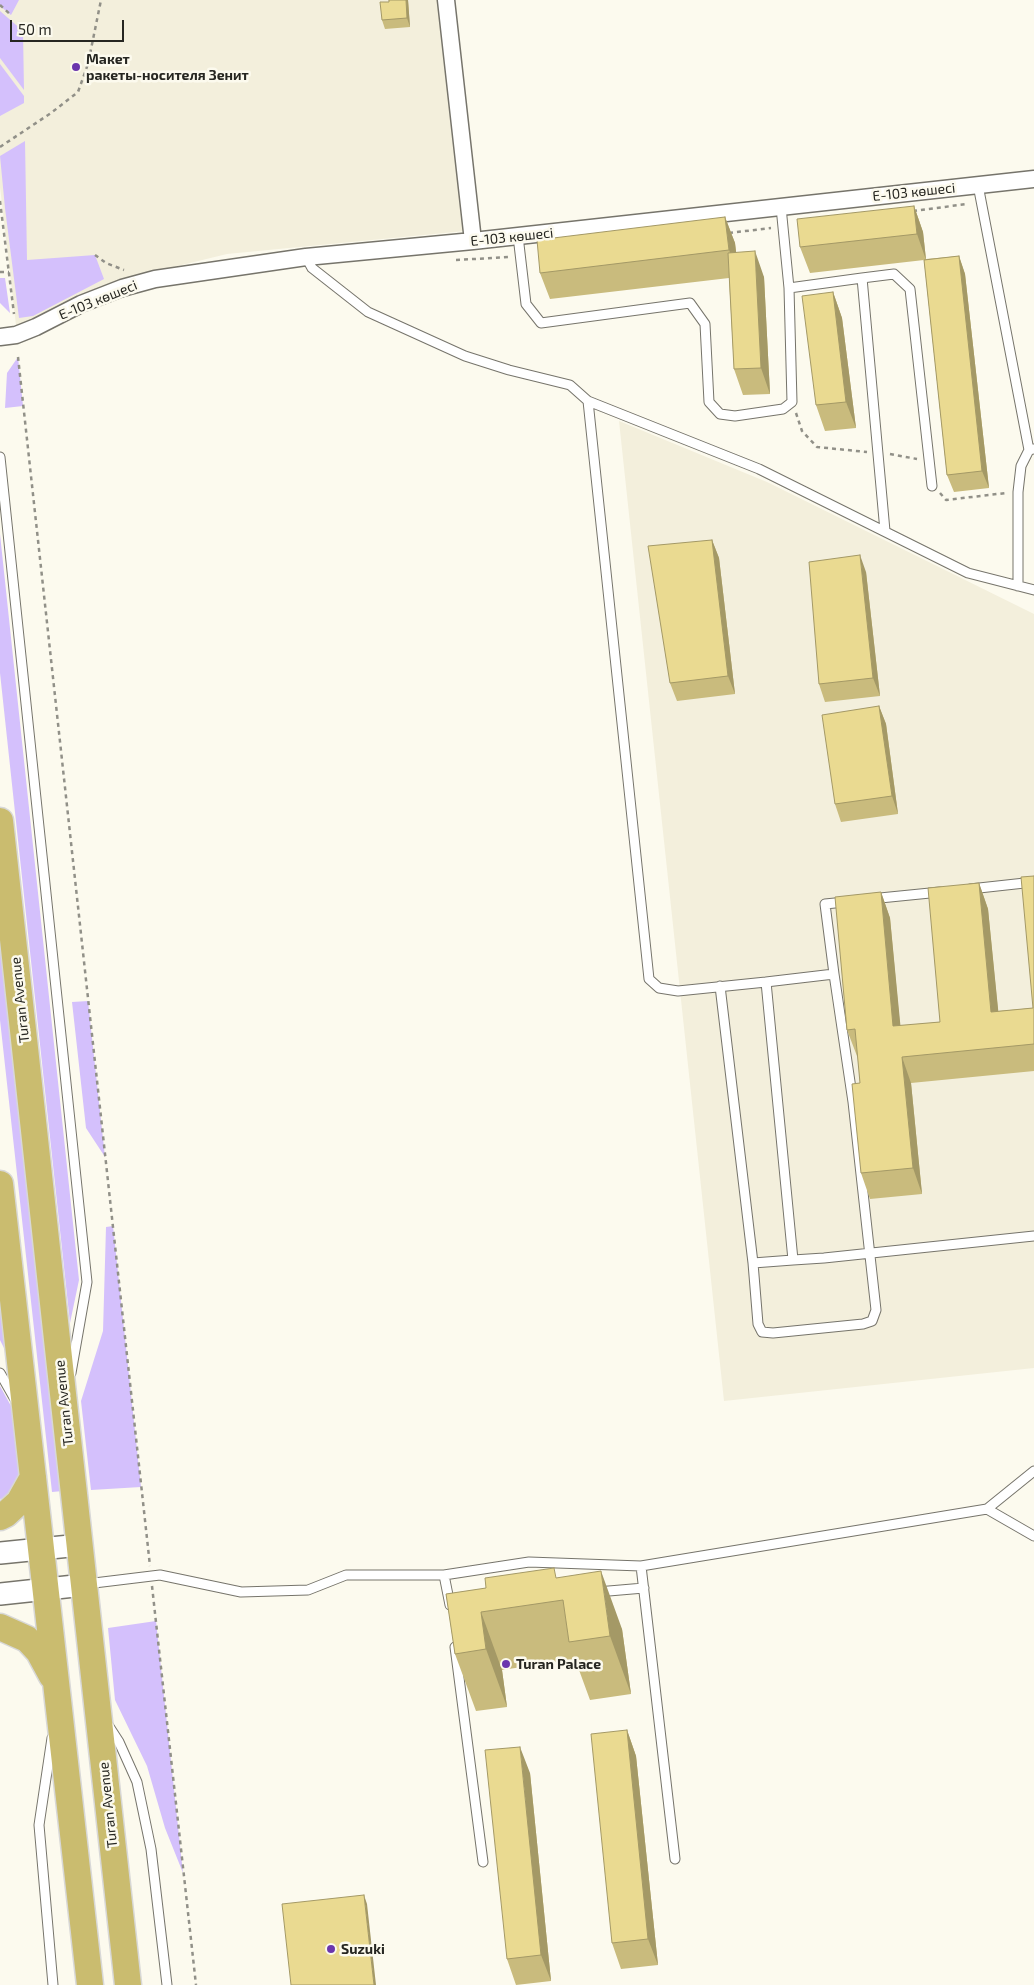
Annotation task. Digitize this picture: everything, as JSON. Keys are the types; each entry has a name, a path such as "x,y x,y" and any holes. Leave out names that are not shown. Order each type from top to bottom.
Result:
{"main road":[{"name":"Turan Avenue","path":"0,820 128,1985"},
{"path":"0,1184 90,1985"},
{"path":"0,1517 19,1502 33,1477"},
{"path":"0,1627 27,1639 39,1652 57,1692"}],"street":[{"path":"446,0 473,241"},
{"name":"Е-103 көшесі","path":"0,337 16,335 113,291 154,279 306,257 473,241 1034,179"},
{"path":"0,1553 80,1545"},
{"path":"0,1594 84,1585"}],"lane":[{"path":"978,185 1031,450 1021,466 1018,492 1018,586"},
{"path":"518,236 526,304 541,323 690,303 705,324 709,402 720,414 734,416 783,409 792,402 790,288 781,207"},
{"path":"306,257 312,268 368,312 465,356 509,370 570,385 588,401 759,469 968,573 1034,590"},
{"path":"790,288 894,274 910,290 932,486"},
{"path":"862,278 885,531"},
{"path":"588,401 649,979 659,988 678,992 834,974"},
{"path":"0,458 87,1282 64,1408"},
{"path":"964,889 1034,882"},
{"path":"865,900 954,890"},
{"path":"720,986 754,1263 758,1324 762,1332 773,1334 863,1324 872,1320 876,1310 868,1253 853,1102 825,904 855,900"},
{"path":"766,982 793,1260"},
{"path":"754,1263 1034,1236"},
{"path":"0,1372 26,1420"},
{"path":"84,1585 160,1575 241,1592 308,1590 346,1575 444,1576 529,1562 642,1566 987,1508 1034,1471"},
{"path":"987,1508 1034,1536"},
{"path":"642,1566 675,1859"},
{"path":"444,1576 451,1615"},
{"path":"585,1594 644,1588"},
{"path":"450,1605 459,1604"},
{"path":"454,1635 483,1862"},
{"path":"53,1985 39,1825 57,1692"},
{"path":"97,1706 119,1742 137,1782 151,1849 167,1985"}],"path":[{"path":"0,147 51,113 78,92 88,64 101,0"},
{"path":"0,5 11,15"},
{"path":"0,201 14,314"},
{"path":"906,212 981,202"},
{"path":"724,234 783,227"},
{"path":"95,255 106,263 154,279"},
{"path":"448,260 520,256"},
{"path":"0,272 9,272"},
{"path":"18,357 196,1985"},
{"path":"792,402 802,432 817,447 908,456 929,462"},
{"path":"932,486 946,500 1018,492"}],"shaded area":[{"path":"0,0 439,0 465,231 227,254 120,280 17,334 0,187"},
{"path":"0,0 19,0 11,15 0,6"},
{"path":"0,11 23,31 24,90 0,58"},
{"path":"0,64 24,96 24,103 0,116"},
{"path":"25,141 27,260 95,255 104,279 33,316 19,318 0,156"},
{"path":"0,278 5,278 10,313 0,303"},
{"path":"18,357 23,406 5,408 7,373"},
{"path":"619,421 767,482 1034,614 1034,1368 724,1401"},
{"path":"0,534 79,1280 70,1323 0,673"},
{"path":"0,917 63,1491 52,1492 0,1020"},
{"path":"88,1001 105,1157 86,1128 72,1002"},
{"path":"113,1226 141,1487 91,1490 81,1401 103,1331 106,1227"},
{"path":"0,1286 8,1356 0,1340"},
{"path":"0,1386 11,1406 18,1454 19,1480 7,1498 0,1499"},
{"path":"156,1621 183,1873 165,1828 147,1766 115,1700 108,1628"}],"building":[{"path":"389,0 406,0 407,18 382,20 380,2 389,2"},
{"path":"914,206 917,234 800,247 797,219"},
{"path":"725,217 729,250 540,273 537,240"},
{"path":"755,251 761,368 734,369 728,253"},
{"path":"959,256 982,471 947,475 924,260"},
{"path":"833,292 846,402 816,405 802,296"},
{"path":"712,540 728,676 670,683 648,546"},
{"path":"860,555 873,678 819,684 809,562"},
{"path":"879,706 892,796 835,804 822,715"},
{"path":"1034,876 1034,1044 902,1057 913,1168 861,1173 852,1084 860,1083 855,1029 847,1030 835,897 881,892 893,1026 940,1022 928,888 979,883 991,1012 1033,1008 1021,877"},
{"path":"554,1568 556,1578 601,1571 610,1636 569,1642 563,1600 481,1612 486,1649 455,1654 446,1594 486,1588 485,1578"},
{"path":"627,1730 648,1939 612,1943 591,1734"},
{"path":"520,1747 541,1955 507,1959 485,1750"},
{"name":"Suzuki","path":"364,1895 374,1985 291,1985 282,1904"}],"place":[{"name":"Макет ракеты-носителя Зенит","path":"76,67"},
{"name":"Turan Palace","path":"506,1664"},
{"name":"Suzuki","path":"331,1949"}]}
